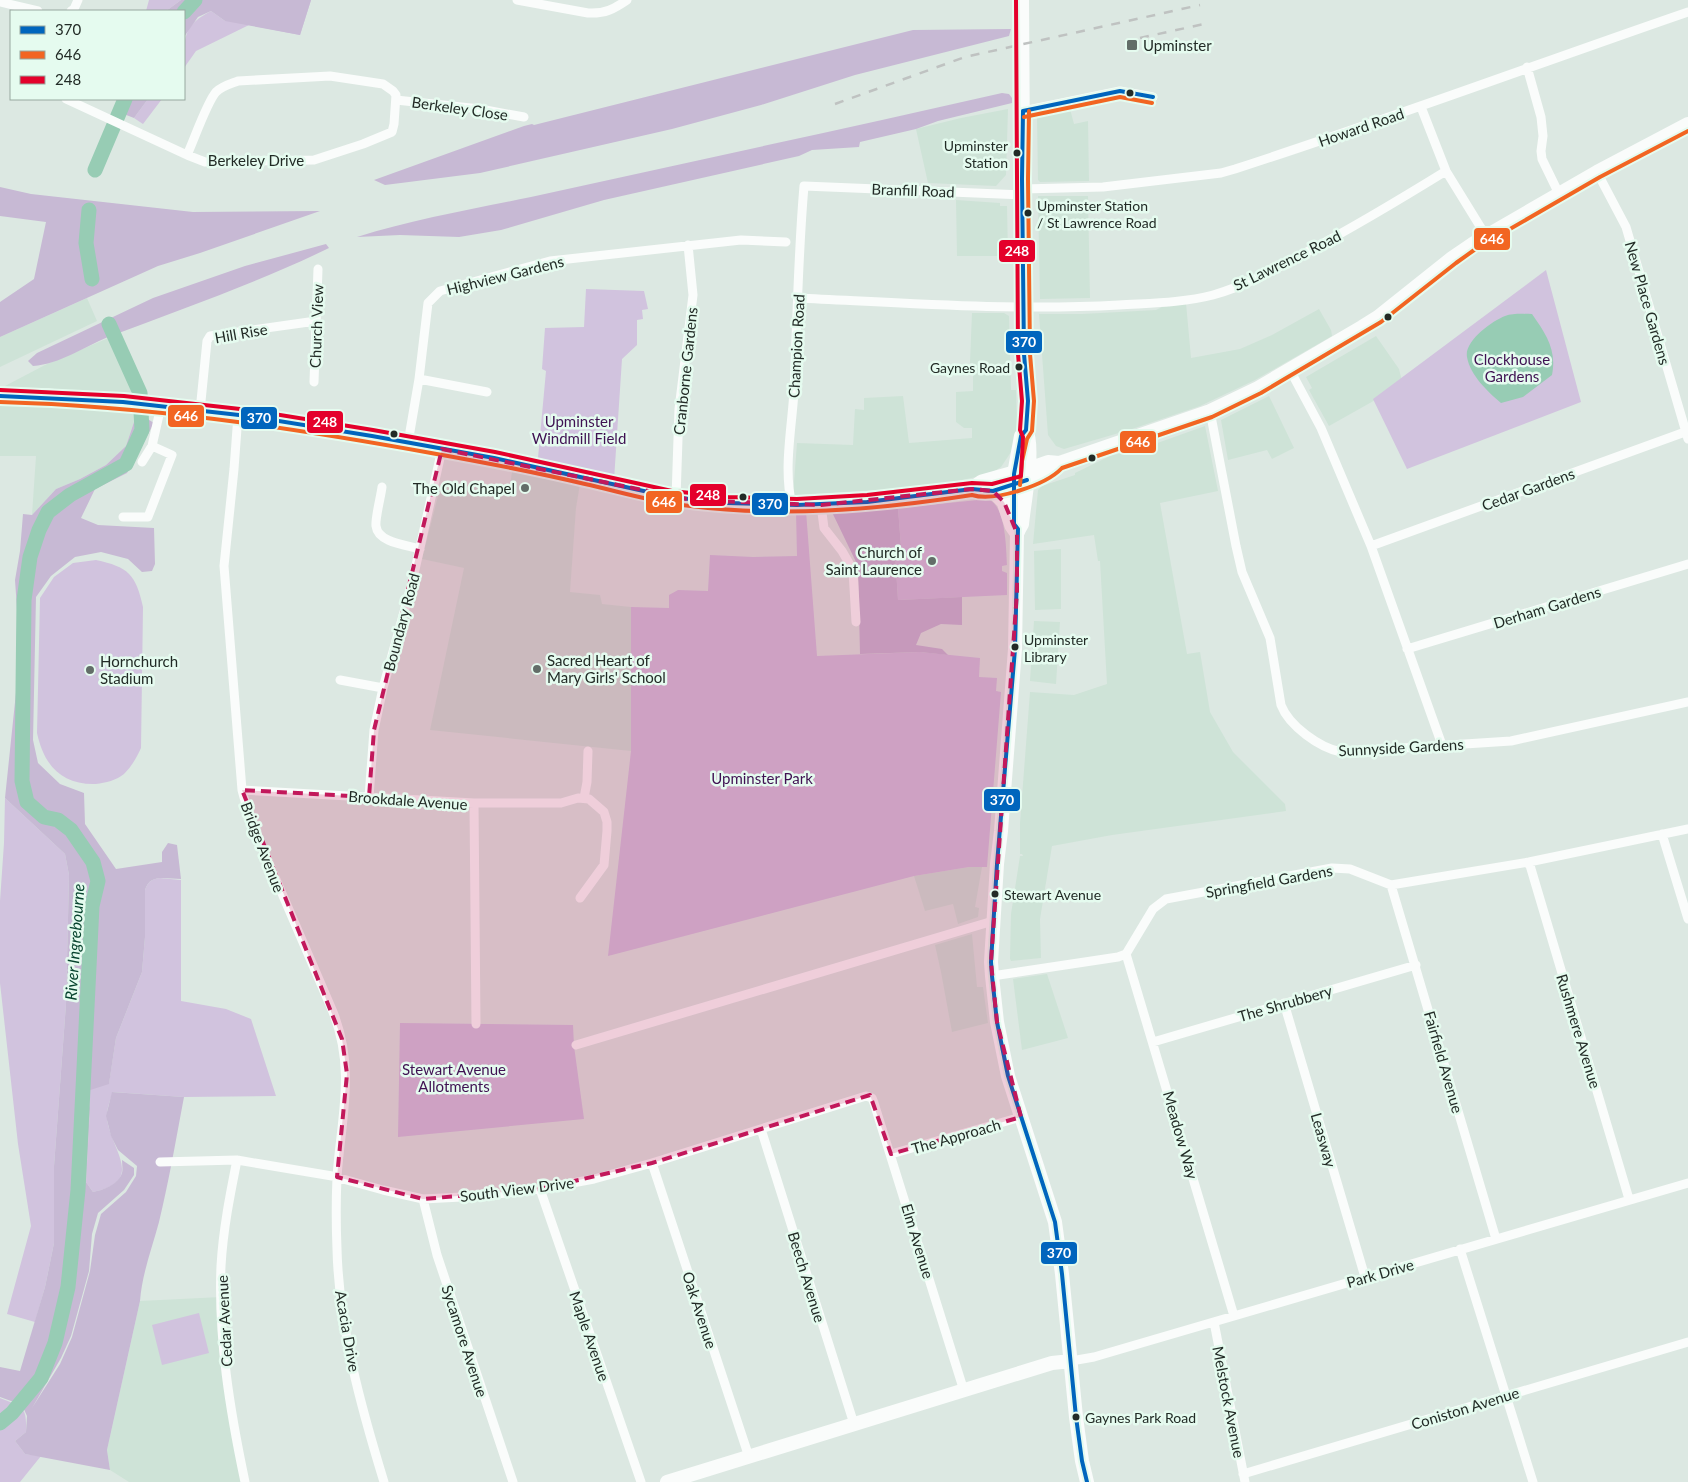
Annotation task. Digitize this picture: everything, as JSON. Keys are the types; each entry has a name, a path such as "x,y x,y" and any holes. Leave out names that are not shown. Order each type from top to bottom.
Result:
{"main road":[{"path":"1022,0 1022,192 1024,354 1028,401 1027,427 1037,450 1047,457 1062,462"},
{"path":"972,489 982,482 1051,472 1062,462 1210,412 1258,388 1339,343 1378,317 1452,258 1486,236 1597,172 1688,124"},
{"path":"0,396 48,396 238,415 517,463 676,498 768,505 821,505 909,498 972,489 982,492 993,491 1020,477"},
{"path":"1027,427 1021,436 1020,477 1014,524 1018,531 1015,649 1002,831 996,864 992,976 995,1010 1008,1076 1055,1222 1077,1426 1087,1482"},
{"path":"993,491 1004,502 1012,526 1018,531"},
{"path":"668,1482 1052,1363 1071,1361"}],"street":[{"path":"518,0 599,14 609,12 627,0"},
{"path":"0,2 32,10"},
{"name":"Howard Road","path":"1022,192 1103,187 1221,173 1421,107 1526,68 1688,12"},
{"path":"1526,68 1541,117 1543,136 1542,160 1559,194"},
{"path":"187,155 212,98 222,88 238,81 330,76 383,84 393,90 396,100"},
{"path":"1023,111 1120,92 1153,97"},
{"name":"Berkeley Drive","path":"68,100 205,162 314,160 392,132 396,100"},
{"name":"Berkeley Close","path":"396,100 480,109 524,117"},
{"path":"1421,107 1446,171 1486,236"},
{"name":"St Lawrence Road","path":"1024,307 1087,307 1179,301 1212,295 1242,285 1370,219 1446,171"},
{"name":"New Place Gardens","path":"1597,172 1626,227 1687,436"},
{"name":"Branfill Road","path":"804,186 1022,192"},
{"name":"Champion Road","path":"792,505 788,484 799,246 804,186"},
{"name":"Highview Gardens","path":"408,443 419,379 428,303 440,290 550,261 688,244 741,240 786,242"},
{"name":"Cranborne Gardens","path":"676,498 679,409 693,295 688,244"},
{"name":"Church View","path":"314,382 318,269"},
{"path":"798,298 957,306 1024,307"},
{"name":"Hill Rise","path":"200,411 207,340 210,336 316,322"},
{"path":"1290,370 1321,428 1371,546 1442,745"},
{"path":"419,379 487,392"},
{"path":"142,462 152,446 148,405"},
{"name":"Sunnyside Gardens","path":"1210,412 1242,572 1270,638 1281,705 1284,712 1307,736 1323,746 1341,752 1511,741 1688,702"},
{"name":"Bridge Avenue","path":"238,415 224,566 242,790 250,819 333,1012 342,1039 347,1074 337,1177"},
{"name":"Cedar Gardens","path":"1371,546 1687,436"},
{"path":"123,517 148,517 172,454 152,446"},
{"name":"Boundary Road","path":"368,797 374,730 383,688 420,548 442,449"},
{"path":"382,486 376,526 380,536 390,541 420,548"},
{"path":"821,505 824,528 842,551 853,570 856,622"},
{"name":"Derham Gardens","path":"1407,649 1688,564"},
{"path":"340,680 383,688"},
{"path":"584,798 587,782 588,751"},
{"name":"Brookdale Avenue","path":"242,790 474,802 476,1024"},
{"path":"474,802 561,803 584,798 589,799 604,812 607,822 604,865 580,898"},
{"path":"1391,886 1529,862 1688,829"},
{"path":"1662,834 1688,919"},
{"name":"Rushmere Avenue","path":"1529,862 1629,1200"},
{"name":"Springfield Gardens","path":"1126,954 1153,909 1166,899 1332,868 1350,869 1391,886"},
{"name":"Fairfield Avenue","path":"1391,886 1496,1239"},
{"path":"576,1045 993,921"},
{"path":"992,976 1126,954"},
{"name":"Meadow Way","path":"1126,954 1154,1042 1234,1316"},
{"name":"The Shrubbery","path":"1154,1042 1416,965"},
{"name":"Leasway","path":"1284,1003 1365,1277"},
{"name":"South View Drive","path":"160,1162 237,1160 337,1177 423,1199 481,1196 540,1189 594,1179 652,1163 866,1096"},
{"name":"Elm Avenue","path":"866,1096 872,1098 891,1154 964,1391"},
{"name":"The Approach","path":"891,1154 1021,1117"},
{"name":"Beech Avenue","path":"761,1129 854,1424"},
{"name":"Cedar Avenue","path":"237,1160 226,1217 221,1266 221,1297 229,1397 245,1482"},
{"name":"Oak Avenue","path":"652,1163 749,1457"},
{"name":"Acacia Drive","path":"337,1177 337,1250 346,1327 355,1375 384,1482"},
{"name":"Park Drive","path":"1071,1361 1094,1357 1688,1183"},
{"name":"Maple Avenue","path":"540,1189 641,1482"},
{"name":"Sycamore Avenue","path":"423,1199 437,1255 513,1482"},
{"path":"1460,1250 1533,1482"},
{"name":"Melstock Avenue","path":"1214,1322 1244,1478"},
{"name":"Coniston Avenue","path":"1244,1478 1507,1395 1688,1342"}],"highlighted area":[{"path":"442,449 692,500 821,505 972,489 993,491 1004,502 1017,533 1017,592 991,962 997,1022 1021,1117 891,1154 870,1095 652,1163 540,1189 423,1199 337,1177 347,1074 342,1039 242,790 369,797 374,730"}],"shaded area":[{"path":"181,0 311,0 300,35 225,21 211,11 198,17 185,36 185,10 167,10"},
{"path":"1011,29 1009,36 855,75 761,105 672,129 480,173 385,185 374,180 524,126 913,30"},
{"path":"1002,93 1009,94 1012,98 1012,103 860,142 859,147 812,150 799,156 604,200 501,230 459,237 400,235 357,237 422,220"},
{"path":"120,100 147,100 134,118 116,111"},
{"path":"1008,109 1006,175 996,186 928,183 916,129"},
{"path":"1070,109 1074,124 1088,121 1089,181 1040,182 1038,180 1037,117"},
{"path":"0,187 31,194 193,212 320,211 158,266 0,337 0,302 34,279 46,222 0,216"},
{"path":"1038,196 1088,196 1090,298 1040,299"},
{"path":"956,200 1000,203 1000,206 1007,206 1008,256 957,256"},
{"path":"326,244 329,248 274,273 108,337 62,359 33,366 28,361 37,353 153,298 245,266"},
{"path":"87,298 97,321 0,367 0,337"},
{"path":"1186,303 1191,358 1240,349 1272,335 1319,309 1331,330 1332,336 1255,380 1200,406 1064,449 1056,446 1048,435 1039,314 1156,310 1162,307"},
{"path":"972,313 1004,313 1009,316 1011,390 1016,390 1017,424 1011,452 1001,467 990,474 948,483 911,488 793,495 797,443 853,445 855,409 864,410 864,398 903,396 909,443 972,438 972,428 964,428 956,422 956,392 973,391 973,363 970,363"},
{"path":"1511,314 1532,314 1546,335 1552,350 1552,375 1523,397 1501,403 1476,377 1469,364 1467,351 1474,338 1480,332 1505,316"},
{"path":"113,336 137,390 135,419 126,446 106,465 56,489 32,515 36,456 0,456 0,396 5,396 5,386 45,365"},
{"path":"1376,336 1399,369 1402,381 1393,390 1329,426 1309,390 1312,388 1306,377"},
{"path":"1269,396 1294,448 1272,459 1267,450 1228,460 1221,420"},
{"path":"146,418 154,423 127,473 95,489 81,518 98,525 154,528 155,564 152,571 142,572 128,559 101,552 75,557 51,576 36,597 33,740 38,763 60,784 84,793 85,824 116,869 162,862 162,852 168,843 177,845 181,879 159,878 147,885 145,890 145,937 142,972 116,1038 109,1084 87,1091 90,1108 86,1182 93,1192 110,1186 117,1181 122,1173 122,1160 134,1168 134,1175 124,1190 98,1213 92,1234 89,1271 71,1336 61,1358 32,1408 60,1364 72,1337 90,1271 95,1235 101,1214 126,1192 136,1176 137,1166 118,1150 111,1136 106,1116 112,1092 184,1097 166,1191 145,1271 107,1450 110,1470 25,1454 15,1441 26,1432 27,1416 22,1405 0,1397 0,1367 20,1371 45,1287 54,1243 54,1166 66,1004 69,875 65,854 5,798 17,683 15,580 23,514 32,515 56,489 106,465 126,446 135,419"},
{"path":"1205,426 1218,491 1160,503 1187,654 1200,652 1210,712 1233,752 1285,804 1286,811 1112,835 1052,846 1040,919 1041,958 1011,961 1011,914 1020,856 1023,856 1020,854 1020,823 1030,692 1074,695 1107,684 1100,561 1098,561 1094,535 1033,544 1038,490 1042,486 1075,475 1075,473 1110,456 1149,446"},
{"name":"Sacred Heart of Mary Girls' School","path":"512,471 580,484 576,508 570,592 600,595 602,604 631,607 631,751 430,730 464,568 422,559 441,484 510,487"},
{"path":"830,508 898,508 901,547 895,553 898,600 962,597 962,625 941,624 921,633 916,645 942,649 948,655 920,652 860,654 858,566"},
{"path":"1061,549 1061,609 1035,610 1034,551"},
{"path":"1034,621 1060,622 1056,684 1030,681"},
{"path":"969,867 982,867 975,907 979,908 978,917 958,924 953,904 925,911 914,876"},
{"path":"972,934 977,987 983,987 988,1023 952,1032 935,945"},
{"path":"1047,974 1068,1038 1022,1050 1013,979"},
{"path":"221,1297 223,1335 246,1482 129,1482 110,1470 107,1450 140,1301"}],"green space":[{"path":"149,0 181,0 167,10 146,10"},
{"path":"311,0 300,35 249,25 196,51 185,67 185,41 190,28 195,22 211,11 225,21"},
{"path":"147,100 161,100 143,124 134,118"},
{"name":"Clockhouse Gardens","path":"1546,270 1581,402 1407,469 1373,399"},
{"name":"Upminster Windmill Field","path":"586,289 644,291 648,309 642,310 643,319 637,320 637,345 622,359 614,480 538,458 546,371 542,369 545,328 584,327"},
{"path":"988,499 994,503 998,510 1004,528 1007,565 1002,566 1002,571 1007,573 1007,595 898,600 895,553 901,547 898,508"},
{"name":"Upminster Park","path":"796,511 806,511 817,656 920,652 980,658 979,677 997,678 996,691 1001,692 987,867 969,867 914,876 608,956 631,751 631,607 669,608 669,595 678,590 708,591 710,555 753,557 797,556"},
{"name":"Hornchurch Stadium","path":"96,560 116,566 129,574 137,587 143,607 141,748 124,774 111,781 96,784 73,781 56,771 44,755 37,733 40,598 54,577 73,563"},
{"path":"5,798 65,854 69,875 66,1004 54,1166 54,1243 45,1287 35,1322 7,1314 31,1226 18,1144 0,983 0,901"},
{"path":"160,878 181,880 181,1001 226,1009 251,1019 276,1096 184,1097 113,1092 107,1119 122,1172 118,1180 109,1187 93,1192 86,1182 90,1108 87,1090 109,1083 116,1038 142,972 145,937 145,890 150,881"},
{"name":"Stewart Avenue Allotments","path":"400,1023 573,1025 584,1119 398,1137"},
{"path":"199,1313 209,1353 162,1365 152,1325"},
{"path":"0,1398 19,1406 26,1417 26,1432 15,1441 25,1454 41,1456 20,1482 0,1482"}],"waterway":[{"name":"River Ingrebourne","path":"185,11 195,0"},
{"name":"River Ingrebourne","path":"95,170 125,100"},
{"name":"River Ingrebourne","path":"89,210 86,243 92,279"},
{"name":"River Ingrebourne","path":"0,1423 12,1413 41,1378 55,1343 68,1287 78,1190 92,906 98,881 93,862 71,830 58,820 44,817 27,802 22,781 24,600 30,557 39,530 48,512 70,495 126,464 142,430 140,393 109,324"}],"railway":[{"path":"835,104 965,57 1200,5"},
{"path":"1140,38 1204,24"}],"transit line":[{"name":"248","path":"0,390 124,396 249,410 495,452 672,491 728,497 797,499 867,495 972,483 992,484 1021,476 1023,437 1020,430 1022,401 1018,354 1016,0"},
{"name":"370","path":"1023,111 1120,91 1153,97"},
{"name":"646","path":"1024,117 1120,97 1152,103"},
{"name":"370","path":"1023,111 1024,354 1028,401 1026,430 1021,436 1014,474 1014,524 1018,529 1015,649 997,864 991,962 997,1022 1008,1076 1055,1222 1076,1417 1087,1482"},
{"name":"646","path":"1020,485 1022,461 1027,439 1032,431 1034,401 1030,354 1029,111"},
{"name":"646","path":"0,402 109,408 270,426 489,464 657,501 718,509 791,512 900,505 972,495 982,497 994,496 1020,491 1044,480 1062,468 1212,417 1261,393 1381,322 1477,248 1600,177 1688,131"},
{"name":"370","path":"0,396 123,402 248,416 494,458 671,497 727,503 797,505 867,502 972,489 993,491 1027,480"}],"place":[{"name":"Upminster","path":"1132,45"},
{"name":"Upminster Station","path":"1017,153"},
{"name":"Upminster Station / St Lawrence Road","path":"1028,213"},
{"name":"Gaynes Road","path":"1019,367"},
{"name":"The Old Chapel","path":"525,488"},
{"name":"Church of Saint Laurence","path":"932,561"},
{"name":"Upminster Library","path":"1015,647"},
{"name":"Sacred Heart of Mary Girls' School","path":"537,669"},
{"name":"Hornchurch Stadium","path":"90,670"},
{"name":"Stewart Avenue","path":"995,894"},
{"name":"Gaynes Park Road","path":"1076,1417"}]}
